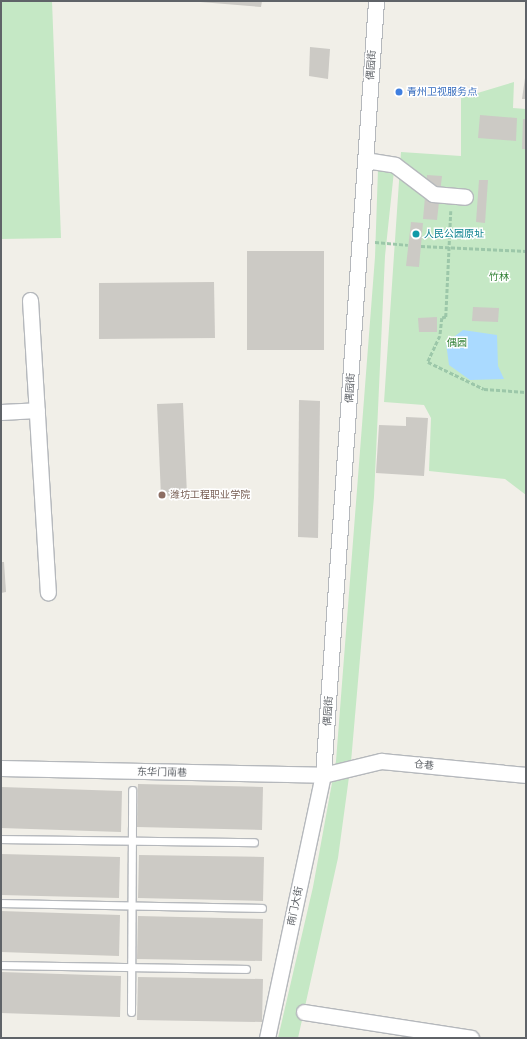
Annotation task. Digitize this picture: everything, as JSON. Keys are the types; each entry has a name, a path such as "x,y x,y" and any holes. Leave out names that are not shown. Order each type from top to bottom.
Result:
{"street":[{"name":"偶园街","path":"323,775 376,1"},
{"path":"365,160 395,166 433,194 458,196"},
{"path":"30,300 48,592"},
{"path":"1,412 37,410"},
{"name":"仓巷","path":"323,775 381,761 526,775"},
{"name":"东华门南巷","path":"1,768 323,775"},
{"name":"南门大街","path":"267,1038 323,775"},
{"path":"304,1012 471,1038"}],"lane":[{"path":"131,1012 133,967 132,790"},
{"path":"1,839 254,842"},
{"path":"1,903 262,908"},
{"path":"1,965 246,969"}],"path":[{"path":"458,196 450,248 446,317 442,318 440,336 428,362 450,374 484,389 526,392"},
{"path":"360,241 408,245"},
{"path":"421,246 526,251"}],"green space":[{"path":"1,1 52,1 61,238 1,239"},
{"name":"偶园","path":"514,82 513,108 526,109 526,495 505,479 429,471 431,418 424,405 384,402 401,152 461,156 461,98"},
{"path":"378,169 394,171 385,256 374,497 351,762 338,858 298,1038 278,1038 313,887 336,761 375,257"}],"water":[{"path":"463,330 497,335 498,366 504,379 470,380 449,365 446,343"}],"building":[{"path":"188,1 262,1 261,7"},
{"path":"310,47 330,49 328,79 309,76"},
{"path":"526,71 526,99 522,99"},
{"path":"480,115 517,118 516,141 478,138"},
{"path":"523,119 526,119 526,149 522,149"},
{"path":"427,175 442,176 437,220 423,219"},
{"path":"479,180 488,180 485,223 476,222"},
{"name":"人民公园原址","path":"411,222 423,223 419,267 406,266"},
{"path":"247,251 324,251 324,350 247,350"},
{"path":"214,282 215,338 99,339 99,283"},
{"path":"473,307 499,308 498,322 472,321"},
{"path":"437,317 437,332 419,332 418,318"},
{"path":"299,400 320,401 318,538 298,537"},
{"path":"183,403 187,495 161,496 157,404"},
{"path":"406,417 428,418 424,476 376,473 379,425 406,426"},
{"path":"1,562 4,562 6,592 1,593"},
{"path":"138,784 263,787 262,830 137,827"},
{"path":"1,787 122,791 121,832 1,828"},
{"path":"1,854 120,857 119,898 1,895"},
{"path":"139,855 264,857 263,901 138,898"},
{"path":"1,911 120,915 119,956 1,952"},
{"path":"138,916 263,919 262,961 137,959"},
{"path":"1,972 121,976 120,1017 1,1013"},
{"path":"138,977 263,979 262,1022 137,1020"}],"place":[{"name":"青州卫视服务点","path":"399,92"},
{"name":"人民公园原址","path":"416,234"},
{"name":"潍坊工程职业学院","path":"162,495"}],"park label":[{"name":"竹林","path":"499,277"}]}
